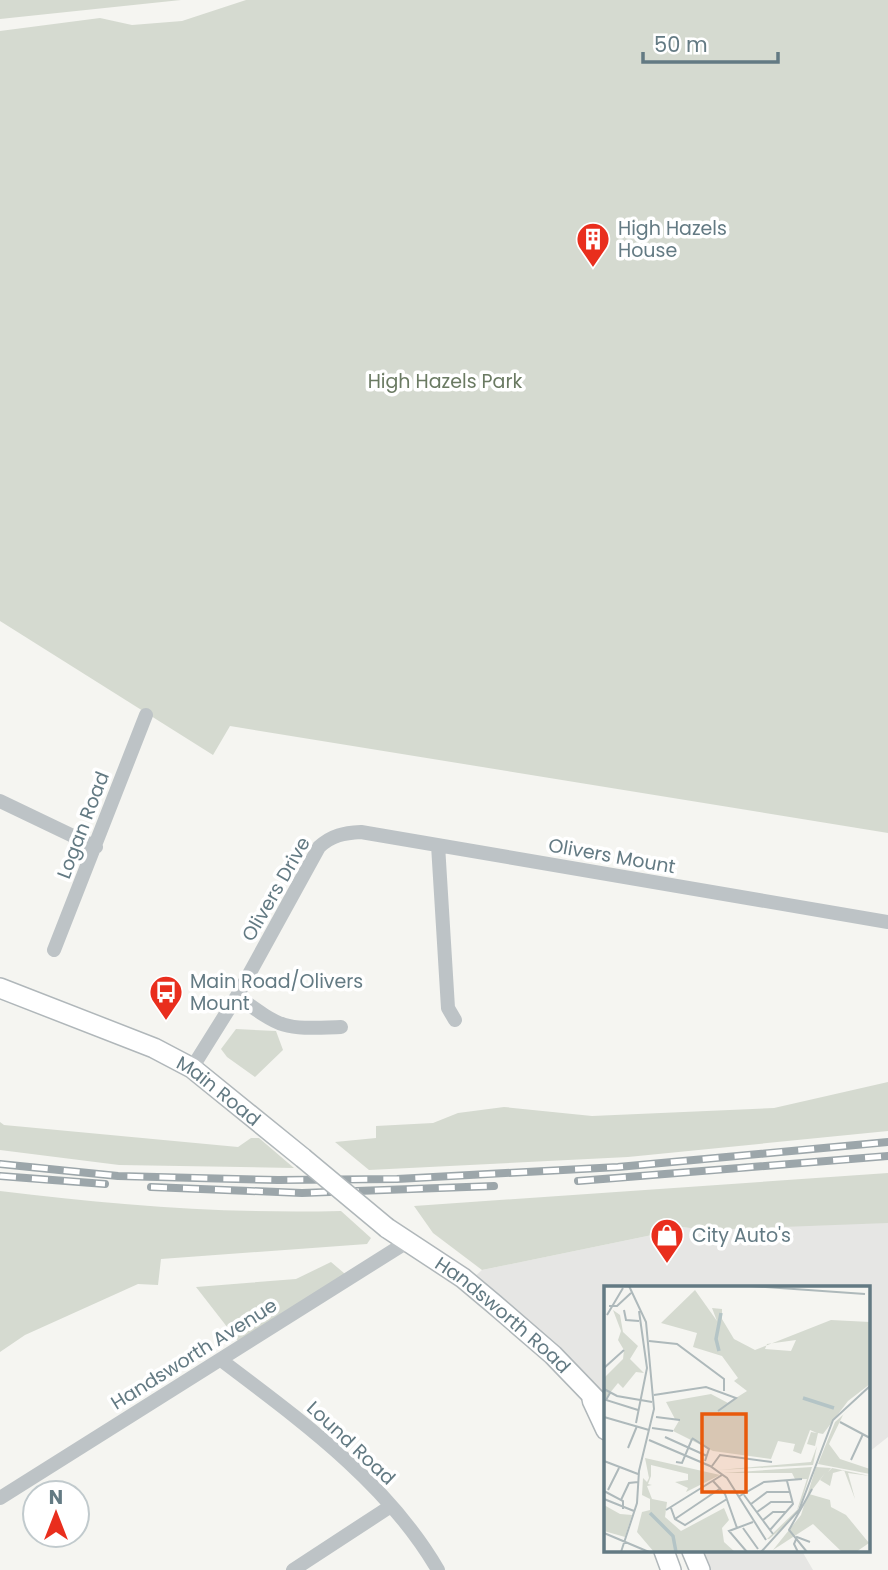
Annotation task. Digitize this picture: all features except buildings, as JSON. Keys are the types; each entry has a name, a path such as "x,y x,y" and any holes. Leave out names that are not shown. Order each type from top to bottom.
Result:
{"main road":[{"name":"Main Road","path":"0,988 154,1048 192,1068 407,1242"},
{"name":"Handsworth Road","path":"407,1242 463,1278 494,1304 553,1355 604,1408"},
{"name":"Handsworth Road","path":"590,1396 604,1426"},
{"path":"664,1552 671,1570"},
{"path":"692,1552 700,1570"}],"street":[{"name":"Logan Road","path":"54,950 146,715"},
{"path":"0,801 96,847"},
{"name":"Olivers Mount","path":"329,838 361,832 888,922"},
{"name":"Olivers Drive","path":"192,1068 237,996 319,847 329,838"},
{"path":"438,845 448,1008 454,1020"},
{"path":"237,996 275,1024 290,1029 341,1027"},
{"name":"Handsworth Avenue","path":"0,1498 407,1242"},
{"name":"Lound Road","path":"221,1360 325,1440 391,1506 438,1570"},
{"path":"293,1570 391,1506"}],"shaded area":[{"path":"888,1223 888,1437 870,1451 870,1286 604,1286 604,1414 469,1282 482,1270 657,1234 673,1226 707,1230"},
{"path":"680,1552 803,1552 813,1570 688,1570"}],"green space":[{"path":"0,0 181,0 0,19"},
{"name":"High Hazels Park","path":"246,0 888,0 888,833 230,726 213,755 0,621 0,31 100,18 132,25 182,21"},
{"path":"236,1029 276,1031 283,1050 255,1077 227,1057 221,1049"},
{"path":"888,1082 888,1131 628,1157 369,1170 335,1142 376,1138 376,1126 433,1123 458,1113 504,1107 592,1116 774,1108"},
{"path":"0,1122 4,1125 238,1147 251,1138 259,1138 294,1168 119,1165 0,1150"},
{"path":"888,1173 888,1223 707,1230 673,1226 657,1234 482,1270 433,1233 414,1206"},
{"path":"0,1191 170,1207 341,1211 371,1238 367,1244 161,1259 158,1285 138,1284 25,1335 0,1352"},
{"path":"331,1262 351,1279 238,1341 196,1287 296,1279"}],"railway":[{"path":"0,1164 118,1176 278,1180 397,1179 618,1167 888,1142"},
{"path":"578,1181 888,1156"},
{"path":"0,1176 105,1184"},
{"path":"151,1187 302,1193 494,1186"}],"place":[{"name":"High Hazels House","path":"593,269"},
{"name":"Main Road/Olivers Mount","path":"166,1022"},
{"name":"City Auto's","path":"667,1265"}]}
